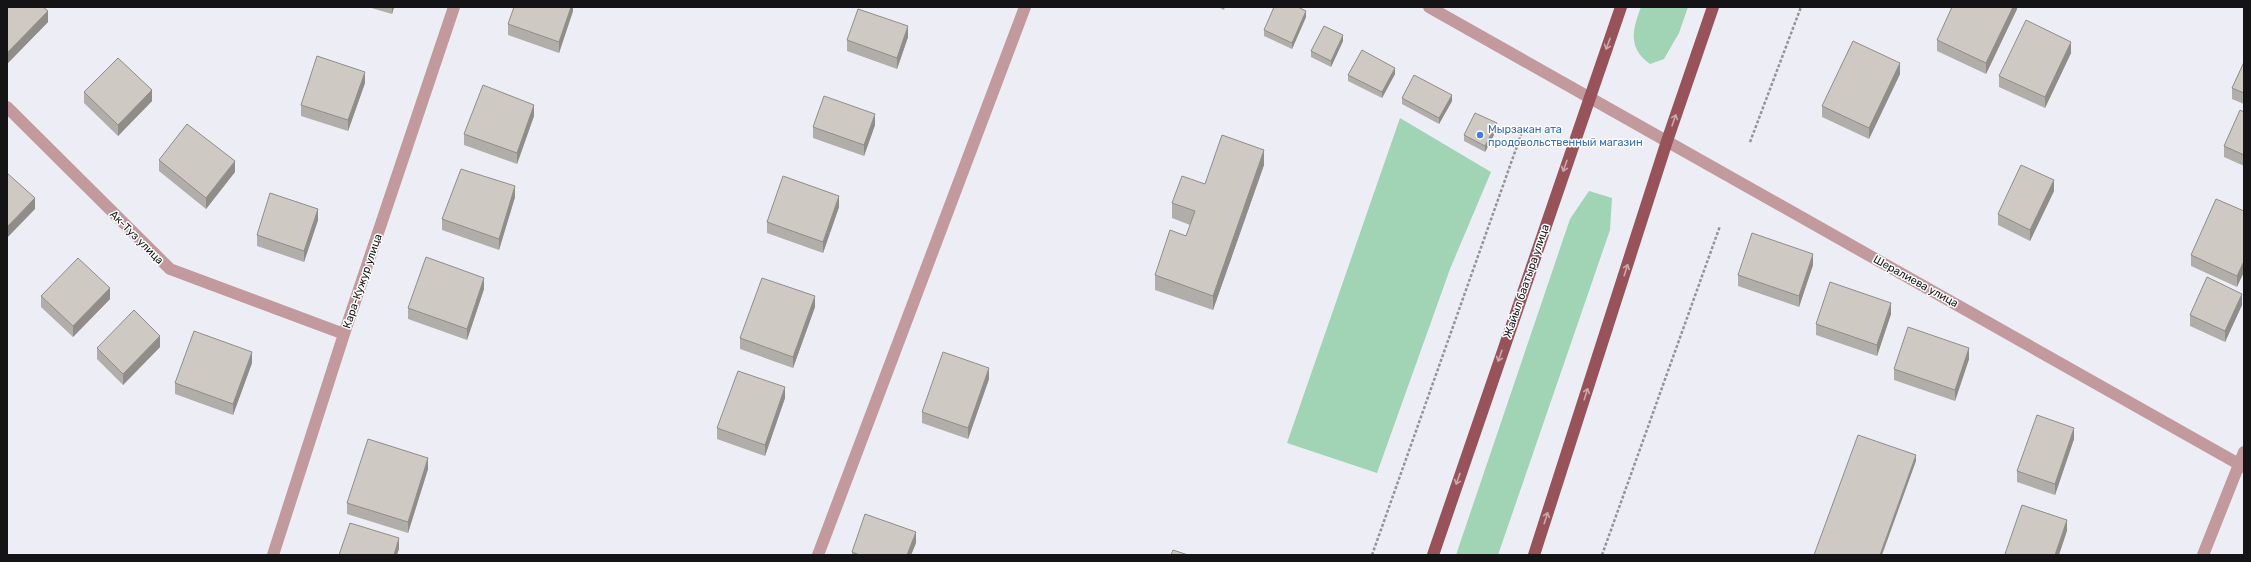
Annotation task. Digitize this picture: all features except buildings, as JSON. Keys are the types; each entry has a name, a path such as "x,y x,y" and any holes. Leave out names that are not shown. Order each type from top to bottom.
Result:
{"main road":[{"name":"Жайыл баатыра улица","path":"1433,555 1589,96 1621,7"},
{"path":"1534,555 1667,141 1712,7"}],"street":[{"name":"Кара-Кужур улица","path":"273,555 344,334 454,7"},
{"path":"818,555 1025,7"},
{"name":"Шералиева улица","path":"1429,7 2242,465"},
{"name":"Ак-Туз улица","path":"7,107 170,269 344,334"},
{"path":"2203,555 2242,465 2244,452"}],"path":[{"path":"1750,142 1801,7"},
{"path":"1372,555 1522,132"},
{"path":"1602,555 1720,226"}],"green space":[{"path":"1641,7 1688,7 1679,33 1664,59 1650,64 1638,52 1635,45 1634,31"},
{"path":"1400,118 1491,172 1450,269 1377,473 1287,443"},
{"path":"1589,191 1612,198 1610,230 1498,555 1456,555 1570,219"}],"place":[{"name":"Мырзакан ата продовольственный магазин","path":"1480,135"}]}
